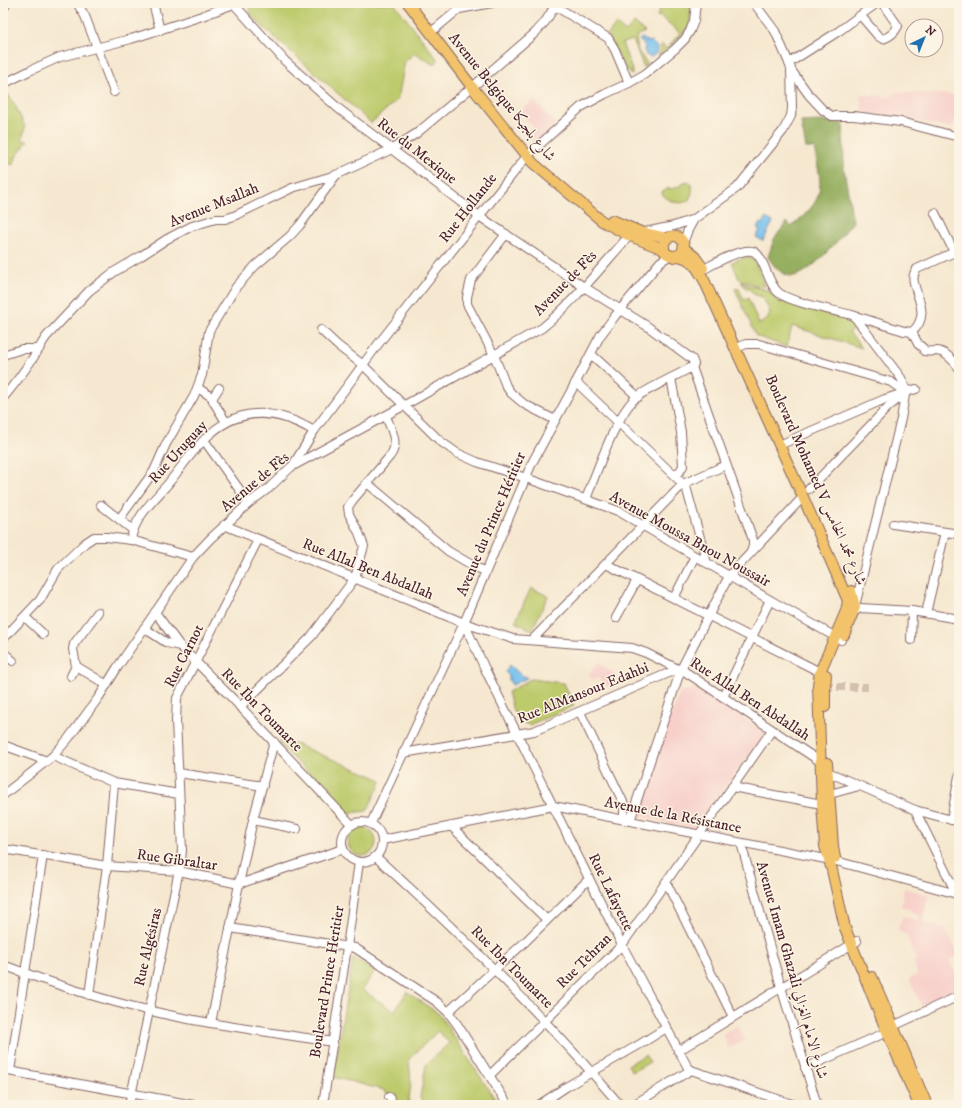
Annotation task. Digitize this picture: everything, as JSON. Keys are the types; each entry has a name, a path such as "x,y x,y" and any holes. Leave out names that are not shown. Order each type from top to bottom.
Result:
{"main road":[{"path":"3,8 5,3"},
{"name":"Avenue Belgique شارع بلجيكا","path":"408,3 529,154 594,209 618,223 641,232 668,237"},
{"name":"Avenue Belgique شارع بلجيكا","path":"415,3 474,85"},
{"name":"Avenue Belgique شارع بلجيكا","path":"529,154 533,163 602,222 669,254 682,257 696,267 704,280 806,493 848,601 839,635"},
{"path":"629,236 641,232"},
{"path":"684,245 680,255 669,254 664,243 668,237 679,237 702,266"},
{"name":"Boulevard Mohamed V شارع محمد الخامس","path":"702,266 740,346 850,590 854,602 854,612"},
{"path":"854,612 839,635 820,672 818,691 830,794 833,860 844,928 854,942 890,1029 919,1105"},
{"path":"833,860 825,846 822,804 826,767 825,682 839,635"},
{"path":"890,1029 927,1105"}],"street":[{"path":"78,3 98,48 114,92"},
{"path":"152,3 160,30"},
{"path":"3,84 60,57 98,48 160,30 202,16 234,3"},
{"name":"Rue du Mexique","path":"234,3 284,61 339,108 479,216 584,287 647,326 687,355 694,362 690,368"},
{"path":"435,30 459,9 492,3"},
{"name":"Rue Hollande","path":"291,467 314,431 363,365 529,154 581,107 648,72 685,39 692,26 696,3"},
{"path":"754,3 775,31 790,66 809,95 823,110 832,116 854,116 906,123 959,137"},
{"path":"790,66 877,3"},
{"path":"861,16 878,36 883,39 889,37 898,26 882,3"},
{"path":"553,4 608,38 615,50 629,83"},
{"name":"Avenue Msallah","path":"3,398 39,350 41,344 47,336 96,285 114,272 192,226 216,219 225,219 234,216 276,195 301,185 336,175 392,149 418,133 536,33 545,22 553,4"},
{"path":"668,237 737,188 788,124 792,108 790,66"},
{"path":"120,518 154,471 166,444 198,388 203,371 206,342 209,331 236,287 255,266 300,225 336,175"},
{"path":"912,332 919,322 921,312 921,305 912,279 913,274 917,269 956,251 935,213"},
{"path":"641,232 664,228 694,219"},
{"path":"684,245 688,230 694,219"},
{"path":"506,234 471,280 467,304 494,354 506,386 511,394 524,404 555,420"},
{"name":"Avenue de Fès","path":"3,794 50,759 81,723 193,557 224,525 269,488 291,467 405,406 542,328 584,287 629,236"},
{"path":"702,266 748,250 754,251 759,255 772,286 778,292 800,302 912,332"},
{"name":"Avenue du Prince Héritier","path":"371,823 464,623 526,478 555,420 600,336 620,309 660,262 669,254"},
{"path":"854,316 902,378 906,393 901,420 854,612"},
{"name":"Avenue Moussa Bnou Noussair","path":"321,330 337,345 363,365 440,441 457,453 477,462 618,510 770,600 839,635"},
{"path":"912,332 918,344 924,351 938,351 949,356 959,368"},
{"path":"740,346 746,344 759,344 892,382 906,393"},
{"path":"3,355 22,349 39,350"},
{"path":"591,354 638,397"},
{"path":"586,499 618,422 630,405 638,397 690,368 753,540 751,552"},
{"path":"671,378 681,432 683,466 680,471 674,475"},
{"path":"576,382 684,484 707,563"},
{"path":"198,388 213,398 214,403 226,422"},
{"path":"213,398 219,388"},
{"path":"784,443 885,399 916,389"},
{"path":"627,820 680,669 729,576 889,406 906,393"},
{"name":"Rue Uruguay","path":"131,540 137,521 149,506 204,440 226,422 252,414 271,413 294,420 314,431"},
{"path":"240,707 311,637 355,578 364,546 349,514 348,507 395,448 395,441 386,416"},
{"path":"204,440 249,503"},
{"path":"532,640 684,484 726,465"},
{"path":"367,483 448,551 477,568 486,571"},
{"path":"101,505 120,518 133,530"},
{"path":"893,524 959,534"},
{"name":"Rue Allal Ben Abdallah","path":"224,525 464,623 509,638 632,648 646,653 680,669 826,767 859,786 915,810 955,821"},
{"path":"926,613 945,532"},
{"path":"3,639 25,617 45,593 58,569 85,543 94,537 131,540 193,557"},
{"name":"Rue Carnot","path":"179,794 176,721 177,700 180,691 197,662 258,540"},
{"path":"674,598 695,556"},
{"path":"606,564 820,672"},
{"path":"616,618 637,580"},
{"path":"723,697 770,600"},
{"path":"854,612 860,608 926,613 959,619"},
{"path":"70,676 76,666 73,648 74,644 98,612"},
{"name":"Rue Ibn Toumarte","path":"156,612 180,646 274,742 352,825"},
{"path":"911,640 912,612"},
{"path":"25,617 43,634"},
{"name":"Rue Lafayette","path":"464,623 486,671 622,945 686,1066 691,1070"},
{"path":"144,628 167,643 180,646"},
{"path":"3,652 13,661"},
{"path":"76,666 106,685"},
{"name":"Rue AlMansour Edahbi","path":"403,753 518,735 534,731 680,669"},
{"path":"580,712 624,804 627,820"},
{"name":"Rue Tehran","path":"490,1075 622,945 772,730"},
{"path":"211,1023 239,884 274,742"},
{"path":"3,745 50,759 114,783 179,794"},
{"path":"179,773 263,786"},
{"path":"955,821 959,776"},
{"path":"90,995 107,866 114,783"},
{"path":"830,794 859,786"},
{"path":"732,787 822,804"},
{"name":"Rue Algésiras","path":"128,1105 179,871 182,850 179,794"},
{"name":"Avenue de la Résistance","path":"382,840 554,806 833,860 958,894"},
{"path":"915,810 958,894"},
{"path":"254,820 297,829"},
{"path":"358,822 371,823 381,834 382,840 380,852 376,857 368,862 352,860 343,849 343,835 346,829 358,822"},
{"path":"451,826 547,920"},
{"name":"Avenue Imam Ghazali شارع الامام الغزالي","path":"741,843 781,987 817,1105"},
{"name":"Rue Gibraltar","path":"3,849 107,866 179,871 239,884"},
{"path":"239,884 343,849"},
{"path":"43,855 25,973 6,1071 194,1105"},
{"name":"Rue Ibn Toumarte","path":"376,857 425,901 495,969 545,1020 620,1105"},
{"name":"Boulevard Prince Heritier","path":"323,1105 359,862"},
{"path":"448,1012 589,879"},
{"path":"666,882 733,1017"},
{"path":"230,928 355,948 437,1002 448,1012 508,1105"},
{"path":"678,1050 854,942"},
{"path":"3,966 90,995 148,1011 211,1023 333,1042"},
{"path":"805,1068 959,996"},
{"path":"539,1105 592,1072 642,1044 666,1028"},
{"path":"633,1105 691,1070 795,1105"},
{"path":"389,1097 394,1105"}],"shaded area":[{"path":"897,92 958,95 956,119 951,128 862,111 860,94 890,97"},
{"path":"534,100 556,125 539,141 531,139 529,134 533,127 520,112"},
{"path":"599,662 618,678 609,688 597,677 594,680 588,675"},
{"path":"699,687 766,733 693,829 639,816 656,756 680,693"},
{"path":"904,888 929,895 922,922 945,928 959,955 949,960 959,980 959,987 957,988 958,991 922,1007 909,979 917,975 914,962 916,960 906,934 901,933 898,929 903,916 919,921 920,917 901,906"},
{"path":"737,1026 745,1040 729,1048 722,1034"}],"green space":[{"path":"256,3 394,3 438,60 434,65 415,53 405,61 398,99 371,123 251,16 249,6"},
{"path":"663,3 666,3 670,7 681,3 693,3 689,26 667,49 680,33 660,16 657,16"},
{"path":"634,23 645,32 638,35 636,38 638,51 647,63 644,68 633,40 622,43 632,70 632,75 626,69 607,36 616,24 626,32"},
{"path":"662,45 667,49 659,56"},
{"path":"5,90 15,105 25,127 22,140 28,141 16,157 14,165 7,163 3,168 3,91"},
{"path":"823,121 843,123 844,169 853,222 825,255 816,263 798,275 791,276 780,271 768,257 774,239 787,222 791,227 811,208 816,200 820,184 817,162 814,148 806,148 801,122"},
{"path":"688,181 692,185 692,193 688,201 681,203 674,202 662,194 662,192 669,188 672,189"},
{"path":"748,257 756,264 765,286 755,285 739,279 732,262"},
{"path":"741,282 768,290 774,296 783,301 851,321 857,326 849,332 862,348 792,326 787,347 756,336 735,289 738,287 744,300 748,298 759,324 768,318 768,308 761,296 755,295"},
{"path":"531,588 548,596 532,630 515,622"},
{"path":"531,679 564,683 574,706 529,725 523,723 514,713 508,692"},
{"path":"281,738 380,779 381,782 367,811 347,813 279,743"},
{"path":"362,828 372,832 376,842 372,852 362,856 352,852 348,842 352,832"},
{"path":"353,958 375,971 362,990 394,1011 407,992 439,1014 499,1105 424,1105 420,1097 426,1065 449,1043 438,1031 409,1059 411,1084 408,1105 396,1105 384,1090 333,1077"},
{"path":"645,1055 650,1062 632,1072 628,1065"}],"water":[{"path":"642,38 648,42 651,41 657,47 655,55 650,57 646,55 644,50 645,46 639,40"},
{"path":"766,218 773,222 763,241 756,237 760,230 757,228 760,223 763,224"},
{"path":"510,665 521,675 527,678 512,685 509,680 509,676 505,672"}],"tunnel":[{"path":"825,687 868,687"}]}
